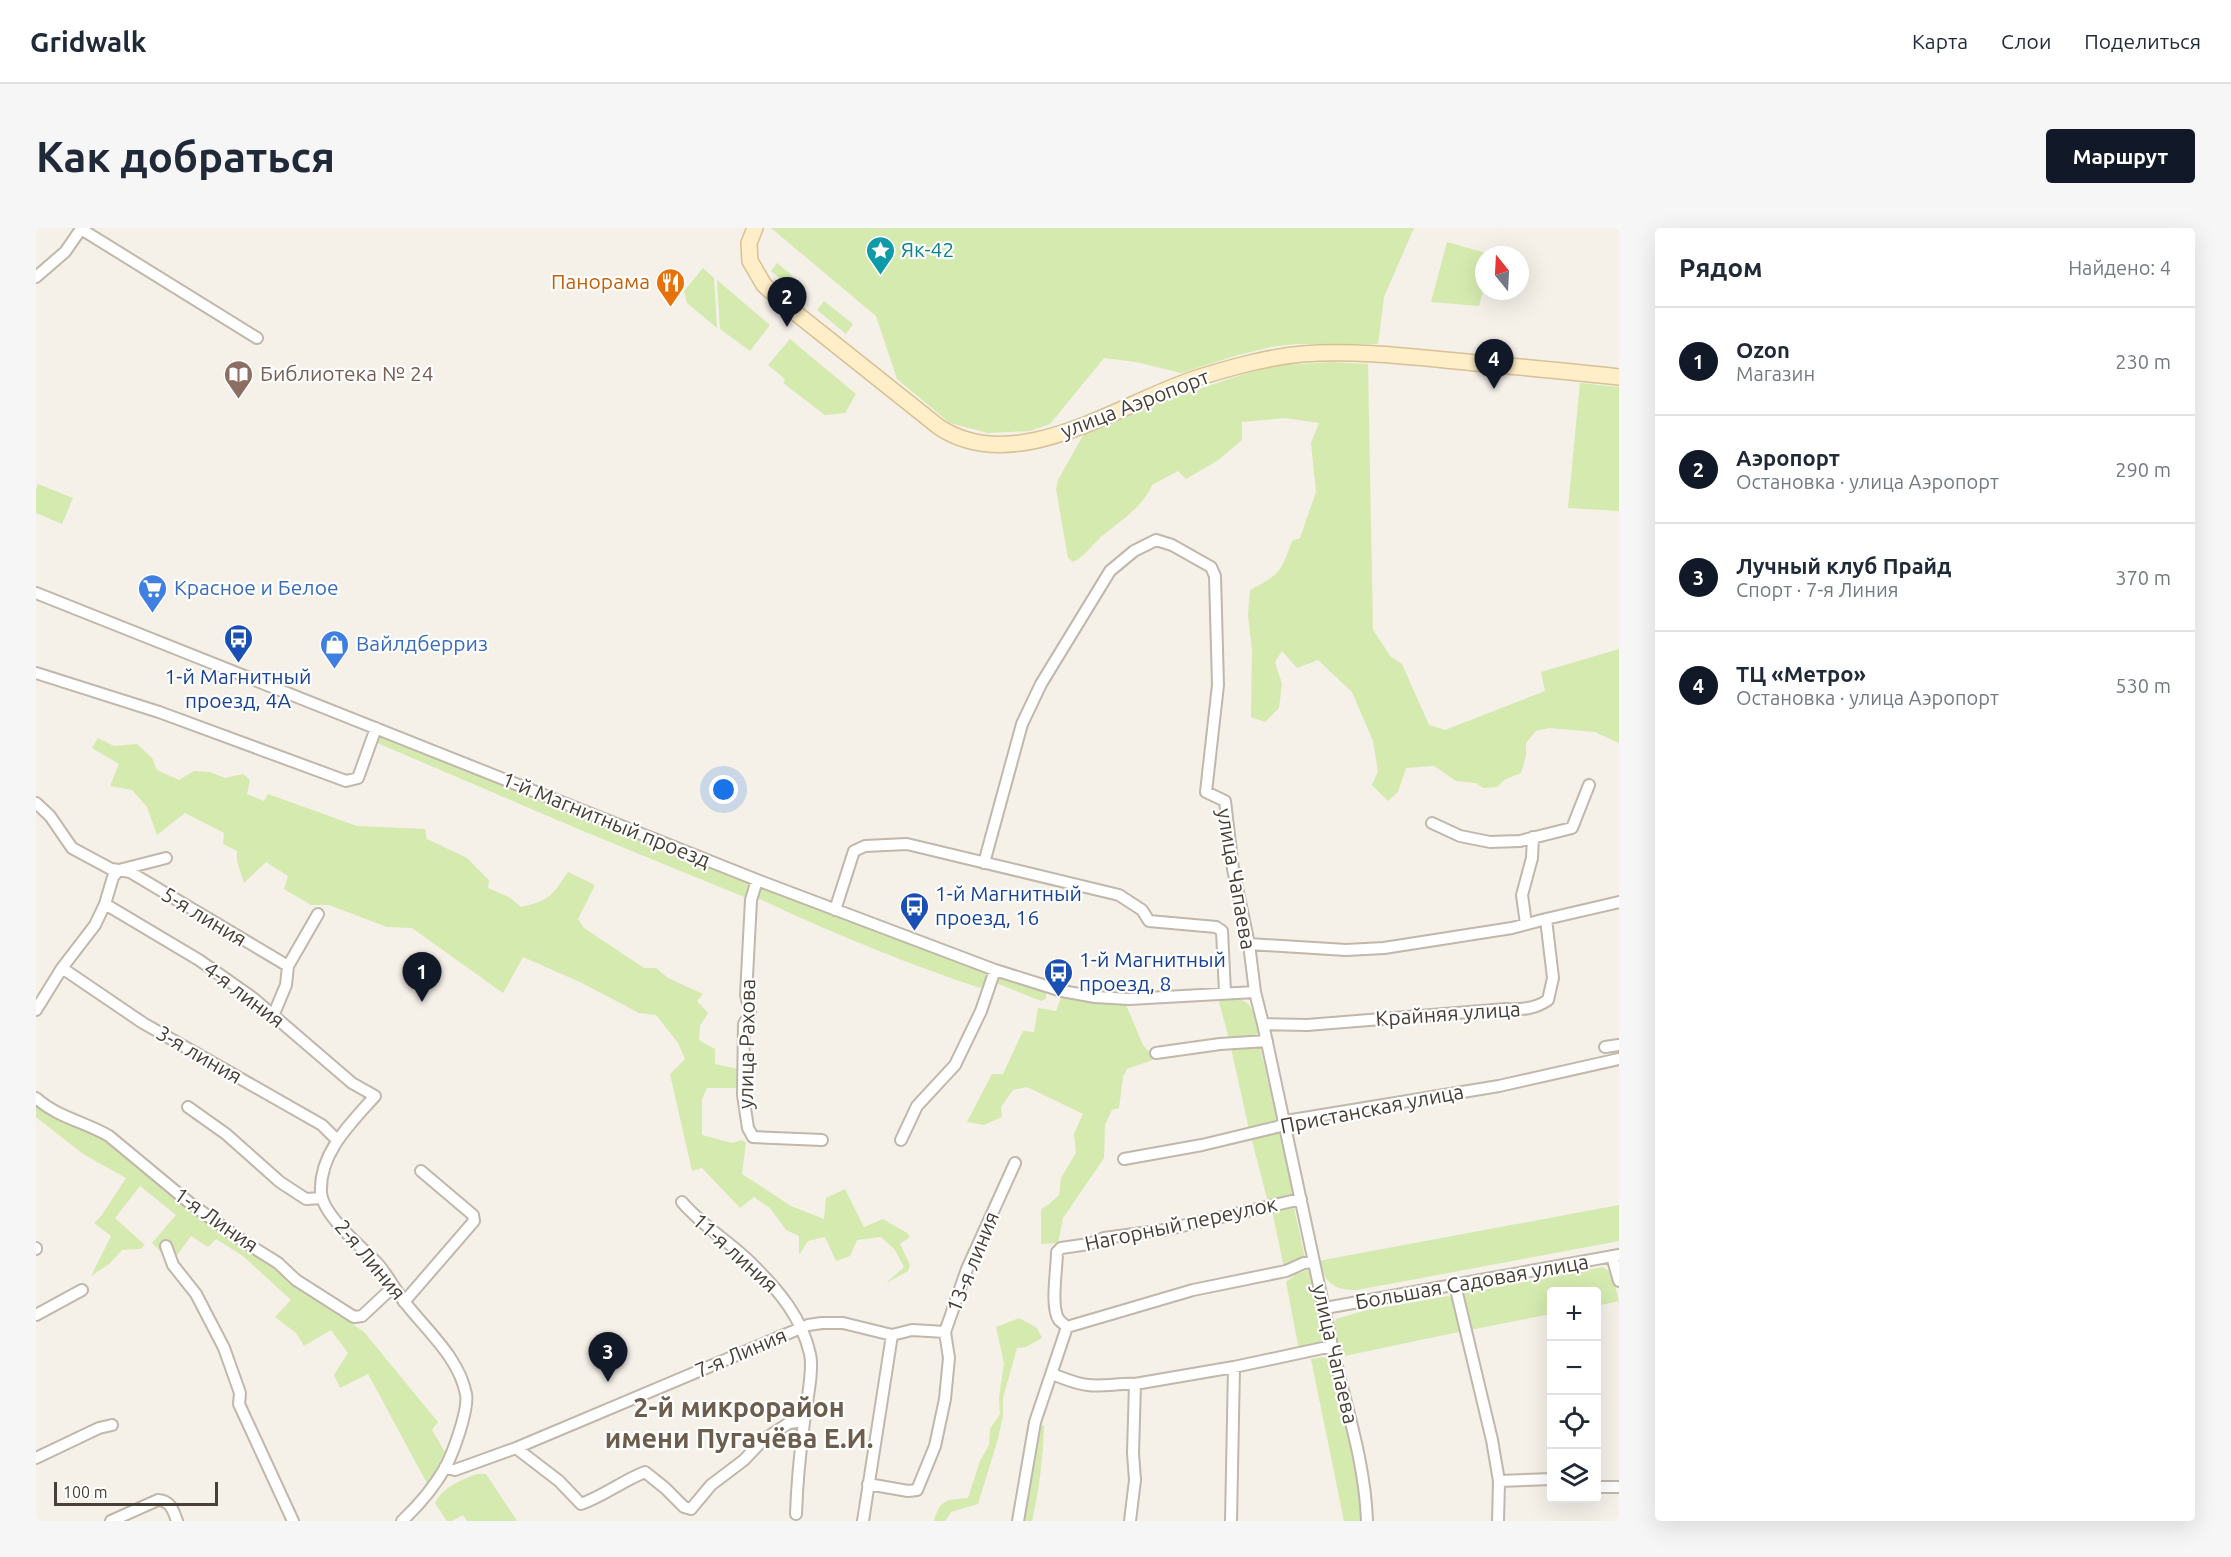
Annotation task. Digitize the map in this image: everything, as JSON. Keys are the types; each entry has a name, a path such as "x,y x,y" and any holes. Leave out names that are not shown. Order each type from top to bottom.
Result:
{"main road":[{"name":"улица Аэропорт","path":"755,228 749,243 750,261 764,285 939,427 965,440 985,445 1012,444 1046,437 1198,378 1271,359 1300,355 1360,353 1428,357 1619,377"}],"street":[{"path":"36,277 65,252 81,229 257,338"},
{"name":"улица Чапаева","path":"984,863 1022,724 1060,649 1110,571 1134,551 1156,540 1172,545 1210,567 1215,576 1218,685 1206,792 1225,801 1233,869 1249,944 1255,992 1332,1346 1355,1438 1367,1521"},
{"name":"1-й Магнитный проезд","path":"36,593 757,880 995,970 1062,991 1095,997 1129,999 1255,992"},
{"path":"36,673 159,712 346,781 358,778 376,728"},
{"path":"1432,823 1460,836 1490,842 1520,841 1572,828 1589,785"},
{"name":"5-я линия","path":"36,803 50,816 72,848 111,869 130,872 288,966"},
{"path":"1526,924 1522,895 1532,858 1533,837"},
{"path":"835,910 854,851 865,846 907,844 1119,895 1142,910 1149,921 1216,927 1222,931 1225,992"},
{"path":"36,1010 62,968 95,925 105,904 113,877 120,870 166,858"},
{"name":"улица Рахова","path":"757,880 751,900 746,995 750,1013 744,1024 742,1095 747,1128 753,1137 822,1140"},
{"path":"1249,944 1346,950 1384,948 1512,928 1619,903"},
{"name":"4-я линия","path":"105,904 199,960 253,998 352,1083 375,1096 337,1140"},
{"path":"273,1016 286,985 288,966 318,914"},
{"name":"Крайняя улица","path":"1263,1024 1307,1025 1506,1009 1520,1010 1541,1005 1548,1000 1554,978 1546,919"},
{"name":"3-я линия","path":"62,968 143,1023 322,1125 337,1140"},
{"path":"901,1140 917,1106 955,1065 981,1011 995,970"},
{"path":"1156,1053 1220,1044 1267,1041"},
{"path":"1605,1047 1619,1045"},
{"name":"Пристанская улица","path":"1124,1160 1202,1145 1292,1120 1499,1086 1619,1059"},
{"name":"1-я Линия","path":"36,1098 48,1109 94,1127 109,1136 191,1204 278,1263 296,1280 354,1317 362,1316 393,1287"},
{"name":"2-я Линия","path":"188,1107 226,1134 280,1182 306,1199 322,1198 325,1206 346,1233 377,1263 404,1302 454,1362 466,1394 465,1416 445,1467 415,1509 402,1521"},
{"path":"322,1198 326,1162 337,1140"},
{"name":"13-я линия","path":"868,1484 908,1491 917,1490 935,1446 945,1399 949,1358 945,1332 967,1269 1015,1163"},
{"path":"404,1302 474,1221 473,1215 422,1171"},
{"name":"Нагорный переулок","path":"1066,1327 1059,1321 1056,1302 1058,1252 1061,1248 1089,1244 1104,1238 1164,1230 1301,1199"},
{"name":"11-я линия","path":"682,1202 693,1216 759,1271 787,1301 811,1356 797,1477 796,1514"},
{"path":"166,1246 173,1265 196,1294 224,1348 240,1393 239,1404 293,1521"},
{"path":"1615,1255 1619,1281"},
{"name":"Большая Садовая улица","path":"1325,1308 1615,1255"},
{"path":"1018,1521 1035,1422 1066,1327 1193,1290 1286,1271 1304,1263 1314,1262"},
{"path":"1455,1285 1487,1412 1499,1481 1498,1521"},
{"path":"36,1315 82,1290"},
{"name":"7-я Линия","path":"445,1467 455,1470 516,1448 800,1327 822,1323 843,1323 892,1335 912,1330 945,1332"},
{"path":"863,1521 892,1335"},
{"path":"1052,1374 1086,1385 1135,1384 1234,1367 1332,1346"},
{"path":"1231,1521 1234,1367"},
{"path":"1130,1521 1135,1480 1132,1453 1135,1384"},
{"path":"516,1448 559,1481 582,1504 626,1479 645,1472 684,1507 691,1509 711,1485 744,1460 763,1440 789,1423 804,1421"},
{"path":"36,1458 99,1428 112,1425"},
{"path":"1499,1481 1547,1479"},
{"path":"1601,1487 1619,1487"},
{"path":"111,1521 158,1500 166,1500 171,1505 177,1521"}],"green space":[{"path":"771,228 1414,228 1384,297 1378,344 1296,344 1271,347 1181,373 1136,362 1104,358 1050,424 1030,431 988,433 950,423 897,379 876,316"},
{"path":"1447,242 1475,250 1475,300 1481,300 1479,306 1431,302"},
{"path":"777,263 806,287 799,295 771,271"},
{"path":"703,268 714,278 717,328 687,303 684,291"},
{"path":"717,280 770,325 750,351 720,329"},
{"path":"824,301 853,324 846,334 817,310"},
{"path":"790,339 856,394 845,413 825,415 783,383 785,379 768,365"},
{"path":"1331,362 1368,364 1373,630 1391,657 1402,664 1429,725 1445,730 1545,691 1541,672 1619,649 1619,743 1595,732 1549,728 1536,731 1526,743 1526,756 1521,773 1504,780 1497,787 1483,788 1476,783 1456,781 1434,766 1406,768 1398,792 1388,801 1372,785 1378,771 1373,741 1352,692 1318,660 1297,668 1282,651 1275,662 1282,684 1279,708 1265,722 1251,717 1252,650 1248,615 1250,590 1274,576 1282,566 1292,541 1300,538 1316,492 1311,443 1319,423 1285,418 1242,422 1242,440 1217,461 1186,479 1178,471 1152,485 1137,507 1081,557 1073,562 1068,558 1056,489 1058,480 1085,432 1175,397 1272,366"},
{"path":"1580,383 1619,387 1619,511 1568,508"},
{"path":"38,484 73,498 62,524 36,513"},
{"path":"380,735 753,882 749,899 375,742"},
{"path":"98,738 114,746 137,744 152,758 157,770 179,780 194,771 210,772 225,778 243,774 250,780 247,794 264,801 268,794 357,826 425,829 427,839 467,858 489,880 488,888 509,897 521,907 549,896 568,872 595,885 578,919 584,928 644,968 656,968 668,978 703,994 697,1001 708,1013 700,1026 699,1040 715,1049 715,1064 738,1069 737,1088 707,1088 702,1099 702,1135 732,1143 742,1140 746,1143 742,1174 791,1206 824,1219 826,1198 845,1189 864,1227 883,1219 907,1233 910,1237 900,1244 910,1265 908,1271 886,1283 904,1267 895,1250 881,1237 857,1240 850,1256 836,1261 825,1237 808,1241 799,1255 799,1236 786,1230 770,1208 754,1197 740,1208 702,1168 692,1171 670,1074 685,1059 678,1043 656,1015 639,1013 582,983 523,957 503,993 412,928 387,927 329,905 311,905 284,889 288,876 266,862 244,883 237,861 237,851 223,844 224,833 185,813 157,835 147,807 132,790 110,786 119,764 92,748"},
{"path":"762,885 985,971 988,980 980,988 869,947 760,899 753,900 758,888"},
{"path":"1000,975 1046,992 1046,999 1041,1001 996,983 996,977"},
{"path":"1062,995 1092,1002 1126,1005 1143,1045 1155,1059 1127,1069 1123,1077 1119,1108 1112,1110 1105,1125 1104,1158 1063,1218 1058,1243 1041,1244 1041,1209 1059,1195 1061,1178 1076,1153 1074,1134 1083,1114 1027,1087 1013,1090 1001,1107 1002,1117 984,1125 967,1122 992,1074 1003,1074 1023,1031 1034,1032 1038,1008 1056,1011"},
{"path":"1218,998 1238,999 1248,1004 1254,1014 1258,1033 1254,1038 1229,1039"},
{"path":"1260,1047 1277,1120 1275,1123 1249,1129 1231,1048"},
{"path":"36,1102 106,1139 186,1205 277,1266 298,1286 364,1332 438,1422 432,1430 445,1452 428,1485 368,1374 340,1388 334,1375 348,1353 331,1330 304,1346 296,1333 275,1317 291,1300 243,1256 216,1239 208,1247 191,1236 175,1258 169,1260 152,1243 176,1215 140,1186 115,1218 145,1245 140,1249 122,1250 109,1264 91,1276 111,1236 94,1223 102,1215 126,1178 83,1154 36,1117"},
{"path":"1276,1131 1280,1133 1293,1193 1291,1197 1269,1206 1251,1137"},
{"path":"1619,1205 1619,1241 1357,1290 1342,1289 1332,1284 1324,1275 1318,1261"},
{"path":"1289,1206 1294,1208 1305,1258 1284,1268 1272,1210"},
{"path":"1603,1267 1612,1273 1619,1301 1601,1305 1601,1287 1547,1287 1547,1315 1470,1330 1463,1296 1465,1293"},
{"path":"1308,1270 1322,1339 1319,1344 1299,1350 1286,1282 1296,1274"},
{"path":"1448,1296 1456,1301 1463,1331 1340,1357 1333,1328 1336,1319 1363,1311"},
{"path":"1019,1318 1037,1328 1042,1338 1026,1347 1017,1348 1003,1398 1003,1415 998,1439 978,1504 951,1512 945,1521 934,1521 942,1504 955,1499 968,1498 980,1461 989,1445 990,1429 1000,1414 999,1398 1004,1363 996,1327"},
{"path":"1324,1357 1328,1359 1349,1440 1362,1509 1362,1521 1344,1521 1311,1359"},
{"path":"1044,1426 1043,1450 1032,1521 1021,1521 1037,1427"},
{"path":"477,1474 486,1474 517,1521 467,1521 463,1515 447,1521 435,1503 443,1492 453,1485"}],"place":[{"name":"Як-42","path":"880,276"},
{"name":"Панорама","path":"671,308"},
{"name":"Аэропорт","path":"787,327"},
{"name":"ТЦ «Метро»","path":"1494,389"},
{"name":"Библиотека № 24","path":"239,400"},
{"name":"Красное и Белое","path":"153,614"},
{"name":"1-й Магнитный проезд, 4А","path":"238,664"},
{"name":"Вайлдберриз","path":"335,670"},
{"name":"1-й Магнитный проезд, 16","path":"914,932"},
{"name":"1-й Магнитный проезд, 8","path":"1058,998"},
{"name":"Ozon","path":"422,1002"},
{"name":"Лучный клуб Прайд","path":"608,1382"}],"district":[{"name":"2-й микрорайон имени Пугачёва Е.И.","path":"739,1424"}]}
